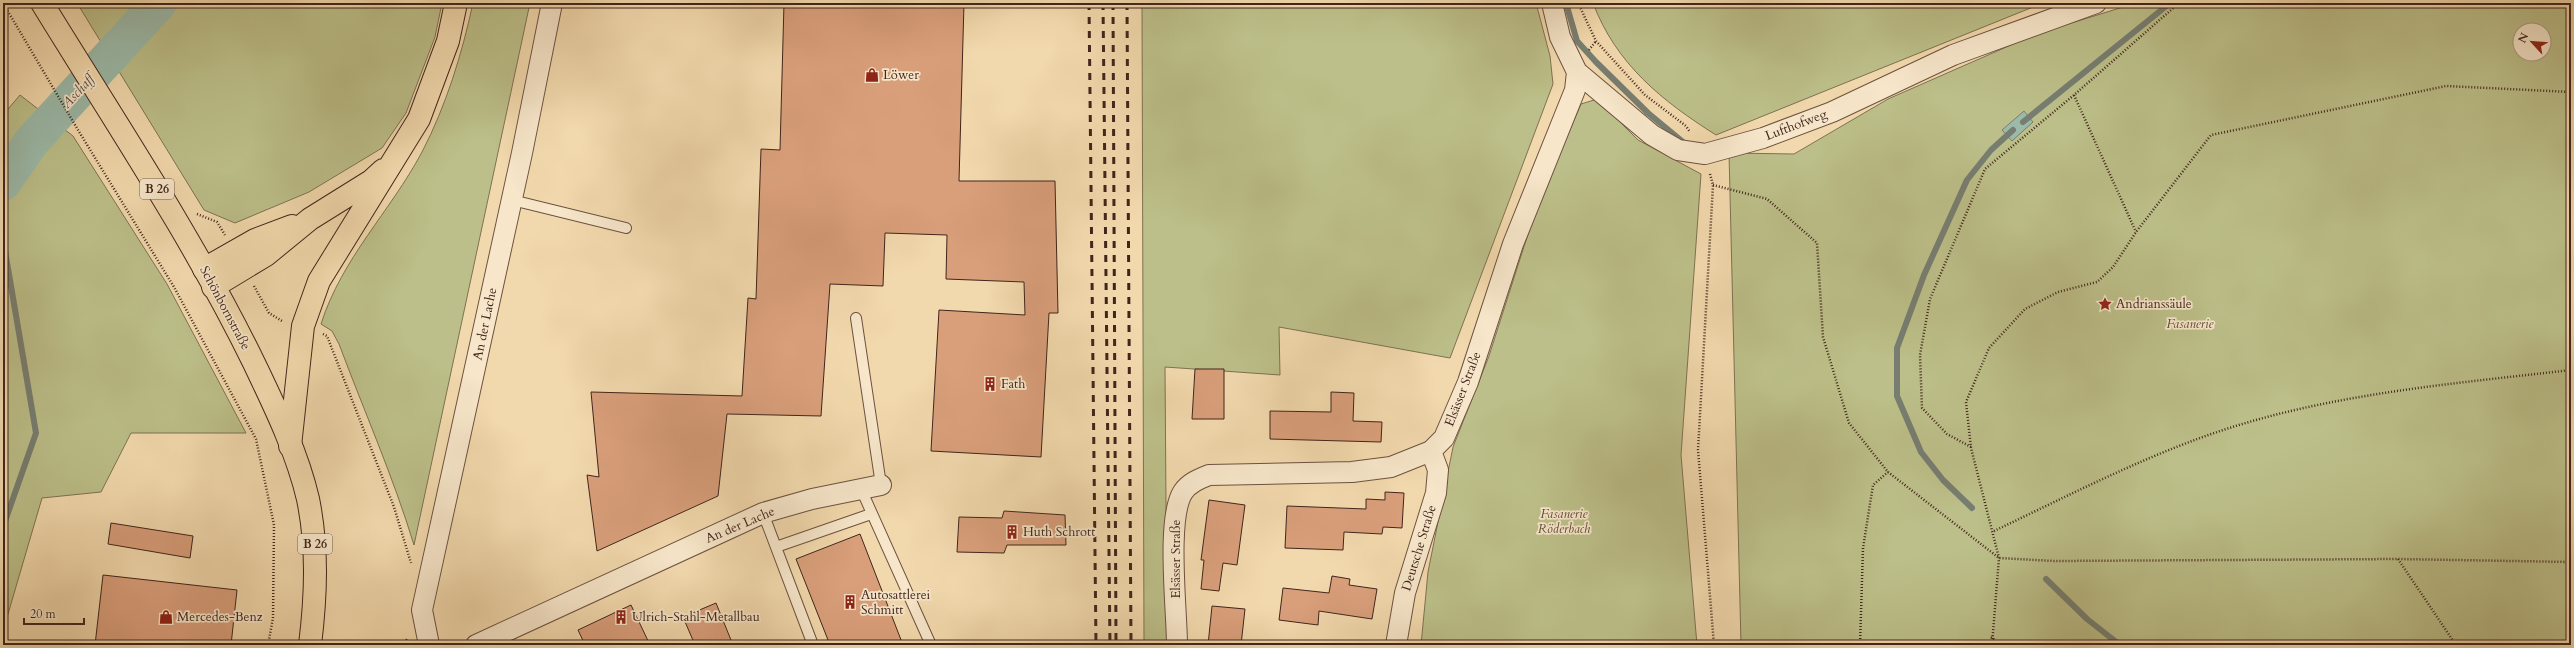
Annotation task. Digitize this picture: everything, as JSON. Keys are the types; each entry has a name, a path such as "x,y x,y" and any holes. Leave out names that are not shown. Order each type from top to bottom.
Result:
{"main road":[{"name":"Schönbornstraße","path":"42,3 191,243 230,314 276,409 308,500 314,540 316,598 310,645"},
{"path":"290,446 302,326 319,280 397,157 419,119 448,41 456,3"},
{"path":"209,278 266,255 310,219 371,181 397,157"}],"street":[{"name":"An der Lache","path":"429,645 422,610 512,200 552,3"},
{"name":"Lufthofweg","path":"1552,3 1560,37 1577,72 1652,135 1678,150 1705,154 1764,138 1818,117 1954,55 2096,3"},
{"name":"Elsässer Straße","path":"1177,645 1174,527 1178,505 1183,492 1192,483 1209,475 1352,472 1390,467 1431,451 1444,438 1468,382 1513,244 1575,90 1577,72"},
{"name":"Deutsche Straße","path":"1396,645 1405,593 1436,493 1438,470 1431,451"},
{"name":"An der Lache","path":"476,645 763,513 812,498 881,485"}],"lane":[{"path":"512,200 626,228"},
{"path":"856,318 881,485"},
{"path":"861,489 931,645"},
{"path":"763,513 813,645"},
{"path":"776,546 871,514"}],"path":[{"path":"3,3 78,130 174,287 256,439 274,525 273,618 268,645"},
{"path":"1578,3 1596,41 1645,95 1686,126 1705,154"},
{"path":"1972,448 1947,434 1922,408 1920,355 1930,299 1985,169 2074,95 2179,3"},
{"path":"1992,645 1991,637 1999,558 1994,531 1972,448 1966,402 1989,348 2025,309 2058,292 2097,282 2113,267 2136,232 2211,135 2446,86 2571,92"},
{"path":"2074,95 2136,232"},
{"path":"1714,645 1698,450 1713,185 1767,198 1817,243 1822,337 1849,423 1888,472 1999,558 2054,561 2398,559 2571,562"},
{"path":"1994,531 2137,464 2238,425 2331,401 2571,370"},
{"path":"1860,645 1863,548 1873,485 1888,472"},
{"path":"2398,559 2456,645"},
{"path":"1991,637 2001,645"},
{"path":"403,645 407,638"}],"green space":[{"path":"77,3 442,3 435,37 406,113 382,148 309,192 235,223 204,210"},
{"path":"473,3 530,3 414,545 388,469 339,344 332,331 321,324 330,300 341,278 367,236 396,195 431,134 446,98 464,41"},
{"path":"1142,3 1536,3 1550,56 1553,84 1450,358 1279,327 1280,375 1165,367 1167,645 1144,645"},
{"path":"1593,3 2043,3 1716,135 1677,109 1643,79 1628,63 1614,45"},
{"name":"Fasanerie","path":"2136,3 2571,3 2571,645 1741,645 1729,153 1794,154 1888,99 2036,34"},
{"path":"20,95 73,136 167,284 246,433 131,433 101,492 42,498 3,631 3,115"},
{"name":"Fasanerie Röderbach","path":"1597,99 1638,140 1701,174 1681,455 1697,645 1421,645 1428,572 1453,447 1489,356 1536,209 1581,104"}],"shaded area":[{"path":"2024,111 2033,122 2012,141 2002,130"}],"building":[{"path":"784,3 964,3 959,181 1055,181 1058,313 1049,313 1041,457 931,451 939,310 1025,315 1024,282 946,279 947,235 885,233 883,286 830,284 821,416 727,414 718,496 597,551 587,475 599,477 591,392 742,396 748,298 756,299 761,149 780,150"},
{"path":"1195,369 1224,369 1224,419 1192,419"},
{"path":"1331,392 1354,393 1353,421 1382,422 1381,442 1270,439 1270,411 1331,412"},
{"path":"1385,492 1404,493 1402,528 1383,527 1382,534 1344,532 1343,550 1285,548 1287,506 1366,509 1366,499 1385,500"},
{"path":"1209,500 1245,505 1237,565 1223,563 1219,591 1201,589 1204,560 1201,560"},
{"name":"Huth Schrott","path":"1004,511 1065,515 1066,545 1007,545 1004,553 957,552 959,517 1002,518"},
{"path":"111,523 193,536 190,558 108,544"},
{"name":"Autosattlerei Schmitt","path":"860,534 903,645 830,645 796,559"},
{"name":"Mercedes-Benz","path":"103,575 237,590 231,645 95,645"},
{"path":"1332,576 1350,579 1349,585 1377,589 1372,619 1319,611 1318,625 1279,620 1283,588 1329,593"},
{"path":"716,603 733,645 695,645 683,617"},
{"name":"Ulrich-Stahl-Metallbau","path":"631,605 650,645 585,645 578,630"},
{"path":"1212,606 1245,609 1241,645 1208,645"}],"waterway":[{"name":"Aschaff","path":"3,183 32,141 159,3"},
{"path":"1566,3 1577,41 1596,62 1648,113 1683,142"},
{"path":"2023,122 2170,3"},
{"path":"1972,508 1943,480 1921,452 1897,396 1897,348 1924,275 1967,180 1991,150 2013,130"},
{"path":"3,239 36,433 3,527"},
{"path":"2046,579 2087,619 2120,645"}],"railway":[{"path":"1089,3 1096,645"},
{"path":"1103,3 1110,645"},
{"path":"1113,3 1116,645"},
{"path":"1127,3 1131,645"}],"place":[{"name":"Löwer","path":"872,75"},
{"name":"Andrianssäule","path":"2105,304"},
{"name":"Fath","path":"990,384"},
{"name":"Huth Schrott","path":"1012,532"},
{"name":"Autosattlerei Schmitt","path":"850,602"},
{"name":"Mercedes-Benz","path":"166,617"},
{"name":"Ulrich-Stahl-Metallbau","path":"621,617"}]}
